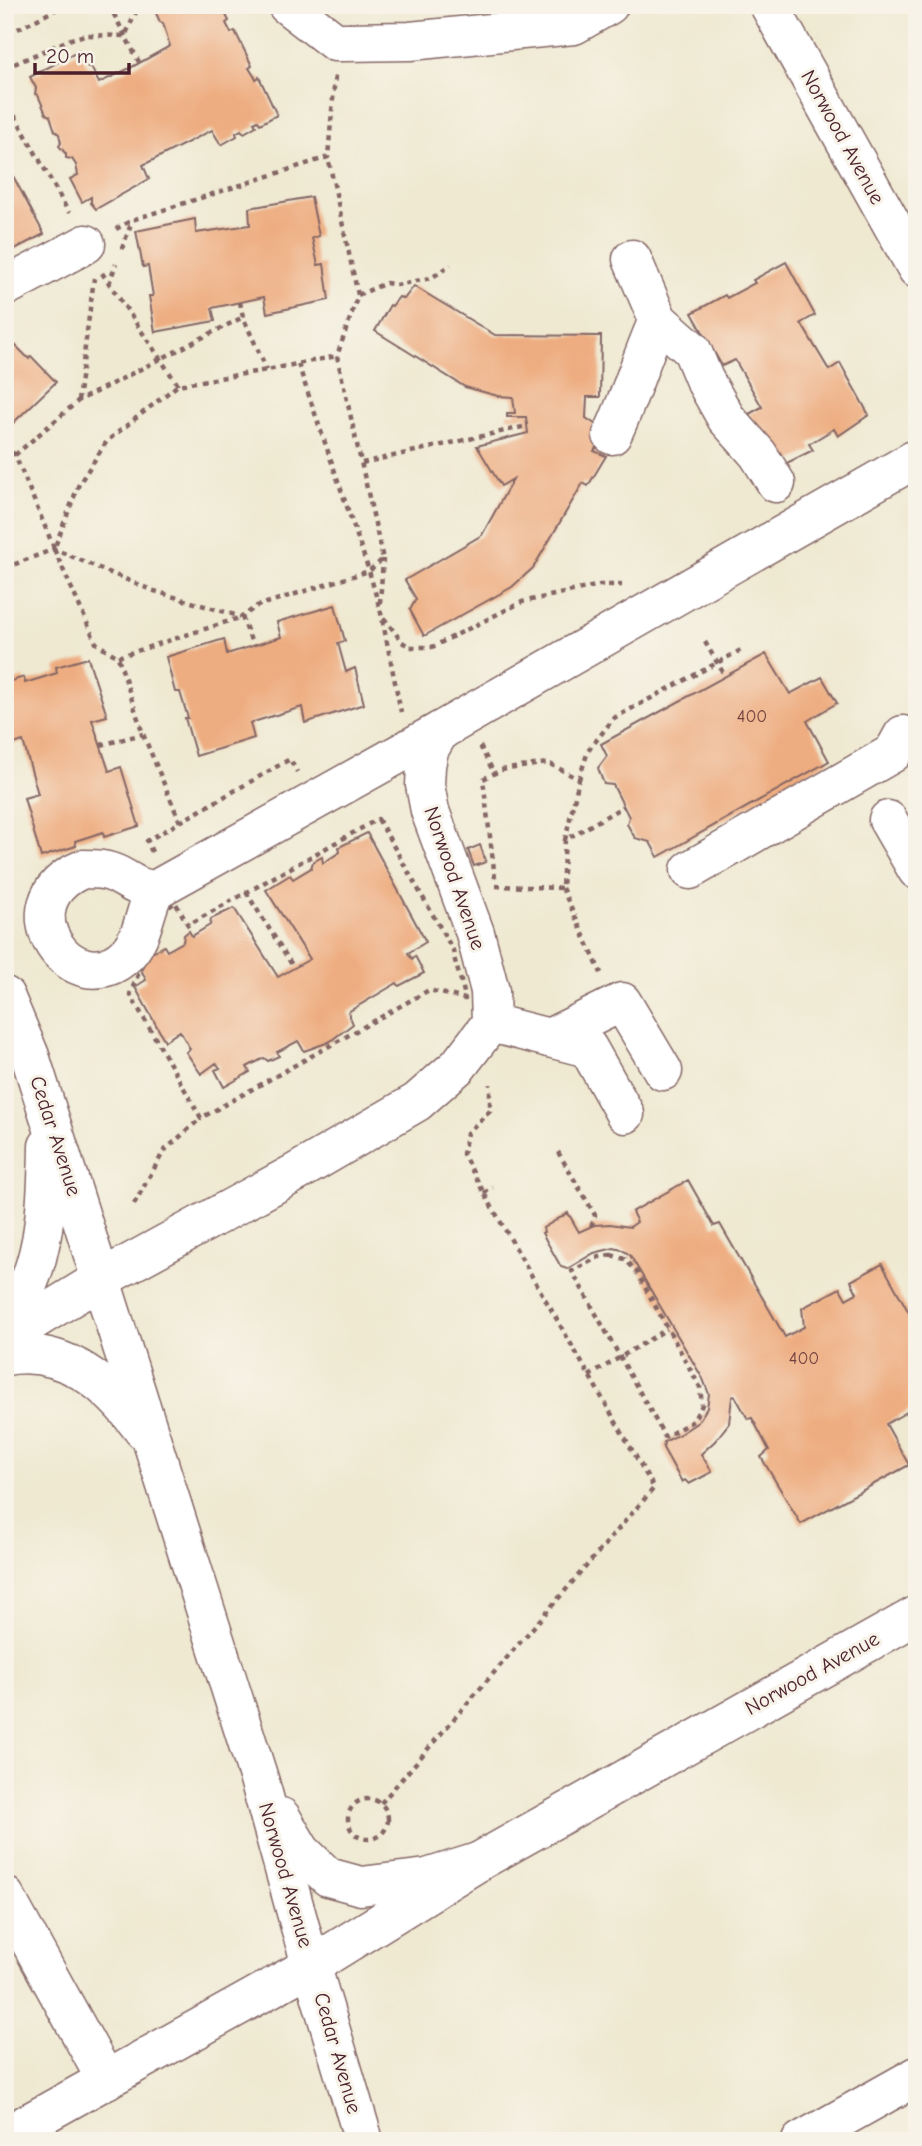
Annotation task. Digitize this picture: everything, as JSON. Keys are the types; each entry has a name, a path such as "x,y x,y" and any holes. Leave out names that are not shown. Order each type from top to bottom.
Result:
{"street":[{"path":"287,5 335,42 343,42 410,41 574,24 609,5"},
{"name":"Norwood Avenue","path":"769,5 917,269"},
{"path":"5,288 91,254"},
{"path":"632,259 658,320 692,350 704,379 726,418 758,454 776,483"},
{"path":"612,435 630,396 642,355 658,320"},
{"path":"155,890 340,786 422,727 917,457"},
{"name":"Norwood Avenue","path":"422,727 429,750 425,785 430,811 475,933 490,991 491,1023"},
{"path":"690,870 893,753 903,735"},
{"path":"340,786 370,778 390,780 409,789 430,811"},
{"path":"888,820 917,870"},
{"name":"Cedar Avenue","path":"5,996 49,1112 101,1279"},
{"path":"549,1038 622,1002 663,1071"},
{"path":"5,1338 101,1279 297,1172 417,1102 458,1066 491,1023 588,1048 625,1114"},
{"path":"5,1326 20,1306 38,1259 47,1205 49,1112"},
{"name":"Norwood Avenue","path":"101,1279 259,1779 312,1965 478,1862 912,1629"},
{"path":"5,1356 41,1355 82,1368 124,1404 152,1441"},
{"path":"259,1779 300,1851 328,1877 361,1886 427,1878 478,1862"},
{"path":"5,1896 106,2080"},
{"path":"5,2136 312,1965"},
{"name":"Cedar Avenue","path":"312,1965 364,2141"},
{"path":"801,2141 917,2076"}],"path":[{"path":"8,34 65,5"},
{"path":"109,5 139,62"},
{"path":"125,36 142,5"},
{"path":"5,24 8,34 5,43"},
{"path":"5,68 85,35 125,36"},
{"path":"336,72 328,157 358,295 337,356 383,559 381,613 402,642 410,647 432,647 522,601 600,585 626,585"},
{"path":"5,98 91,254 178,385"},
{"path":"78,401 91,254 132,220 328,157"},
{"path":"358,295 386,283 397,285 431,278 451,265"},
{"path":"240,302 243,317 267,370"},
{"path":"15,455 78,401 243,317"},
{"path":"54,549 79,484 107,441 178,385 337,356"},
{"path":"298,364 422,727"},
{"path":"362,463 527,426"},
{"path":"5,445 15,455 96,643 118,657 143,734 180,822"},
{"path":"5,568 54,549 151,590 243,617"},
{"path":"118,657 243,617 257,606 369,571 383,559"},
{"path":"243,617 253,646"},
{"path":"705,642 725,676"},
{"path":"615,1005 562,888 565,840 588,751 614,718 741,650"},
{"path":"100,745 143,734"},
{"path":"478,742 494,773"},
{"path":"498,898 483,779 500,770 548,763 579,779"},
{"path":"565,840 624,806"},
{"path":"134,1204 164,1151 201,1118 429,990 465,999 454,964 453,950 378,819 188,925 175,902 160,915 156,932 130,994 201,1118"},
{"path":"496,886 562,888"},
{"path":"246,892 294,968"},
{"path":"381,1803 654,1488 463,1154 467,1133 490,1111 491,1081"},
{"path":"558,1152 595,1214 590,1227"},
{"path":"484,1194 493,1188"},
{"path":"611,1255 632,1263 667,1329 700,1387 702,1405 693,1421 665,1437 572,1271 599,1257 611,1255"},
{"path":"589,1376 667,1329"},
{"path":"5,1800 13,1796"},
{"path":"368,1798 381,1803 387,1814 386,1826 379,1836 359,1838 349,1828 350,1808 361,1799 368,1798"}],"building":[{"path":"166,5 221,5 229,21 226,23 231,33 235,31 252,66 249,68 256,79 259,77 277,115 260,124 258,121 254,123 256,126 244,133 241,130 236,133 237,136 221,145 212,130 143,165 149,179 96,209 91,203 91,197 82,202 70,179 78,175 76,165 72,159 66,158 59,146 59,134 35,94 36,88 30,77 79,51 99,83 132,67 170,46 163,23 155,11"},
{"path":"5,161 44,234 5,254"},
{"path":"311,197 319,236 312,238 318,265 324,264 329,300 267,313 264,297 212,308 215,321 155,332 149,296 153,296 148,266 143,267 136,231 195,219 196,233 250,225 249,208"},
{"path":"786,262 815,315 801,323 829,370 840,363 869,415 838,436 834,429 809,444 813,450 779,467 749,414 762,407 735,360 722,366 692,313 755,283 753,280"},
{"path":"414,286 495,335 601,336 600,397 587,397 586,418 598,426 613,420 594,451 606,456 588,486 583,483 533,568 512,587 424,636 410,610 416,599 405,580 482,535 513,479 501,486 477,446 528,433 526,417 507,417 507,413 515,413 513,397 465,387 375,331 390,305 399,297 404,299"},
{"path":"5,329 9,334 7,337 29,359 31,356 56,382 13,423 5,415"},
{"path":"335,605 345,641 338,643 346,672 355,668 364,704 305,723 302,707 250,723 254,738 196,756 185,718 188,718 180,692 175,692 166,657 224,639 227,654 281,637 277,622"},
{"path":"766,654 790,694 822,677 837,703 807,721 829,761 658,857 650,842 635,838 627,824 629,817 613,785 604,784 598,768 607,756 601,744"},
{"path":"88,658 107,716 92,720 109,771 121,767 139,826 104,837 103,832 75,841 76,846 41,857 24,798 38,794 23,741 8,746 5,735 5,683 24,677 25,683 57,673 56,667"},
{"path":"367,833 426,942 408,953 412,959 415,956 424,973 399,986 397,983 348,1012 353,1024 329,1042 304,1051 298,1041 277,1052 279,1056 268,1061 264,1058 247,1067 250,1072 224,1087 215,1070 220,1068 216,1063 201,1074 186,1052 190,1049 180,1031 165,1041 135,987 146,980 137,961 164,946 167,951 183,942 184,935 189,931 192,936 210,925 211,919 234,908 278,977 310,959 266,890 290,875 293,879 311,868 313,862 322,857 323,863 340,852 339,847"},
{"path":"480,845 486,862 474,866 468,850"},
{"path":"688,1180 714,1226 720,1224 785,1337 804,1327 802,1308 840,1288 846,1299 857,1293 851,1281 882,1264 917,1327 917,1406 886,1424 909,1465 801,1524 761,1457 769,1450 752,1418 748,1419 735,1396 732,1397 729,1423 701,1454 712,1472 689,1484 685,1480 682,1482 663,1448 664,1442 698,1422 707,1408 709,1394 703,1379 630,1255 614,1248 594,1253 567,1269 561,1267 542,1233 543,1228 568,1213 579,1232 594,1225 630,1227 637,1222 632,1212"}]}
